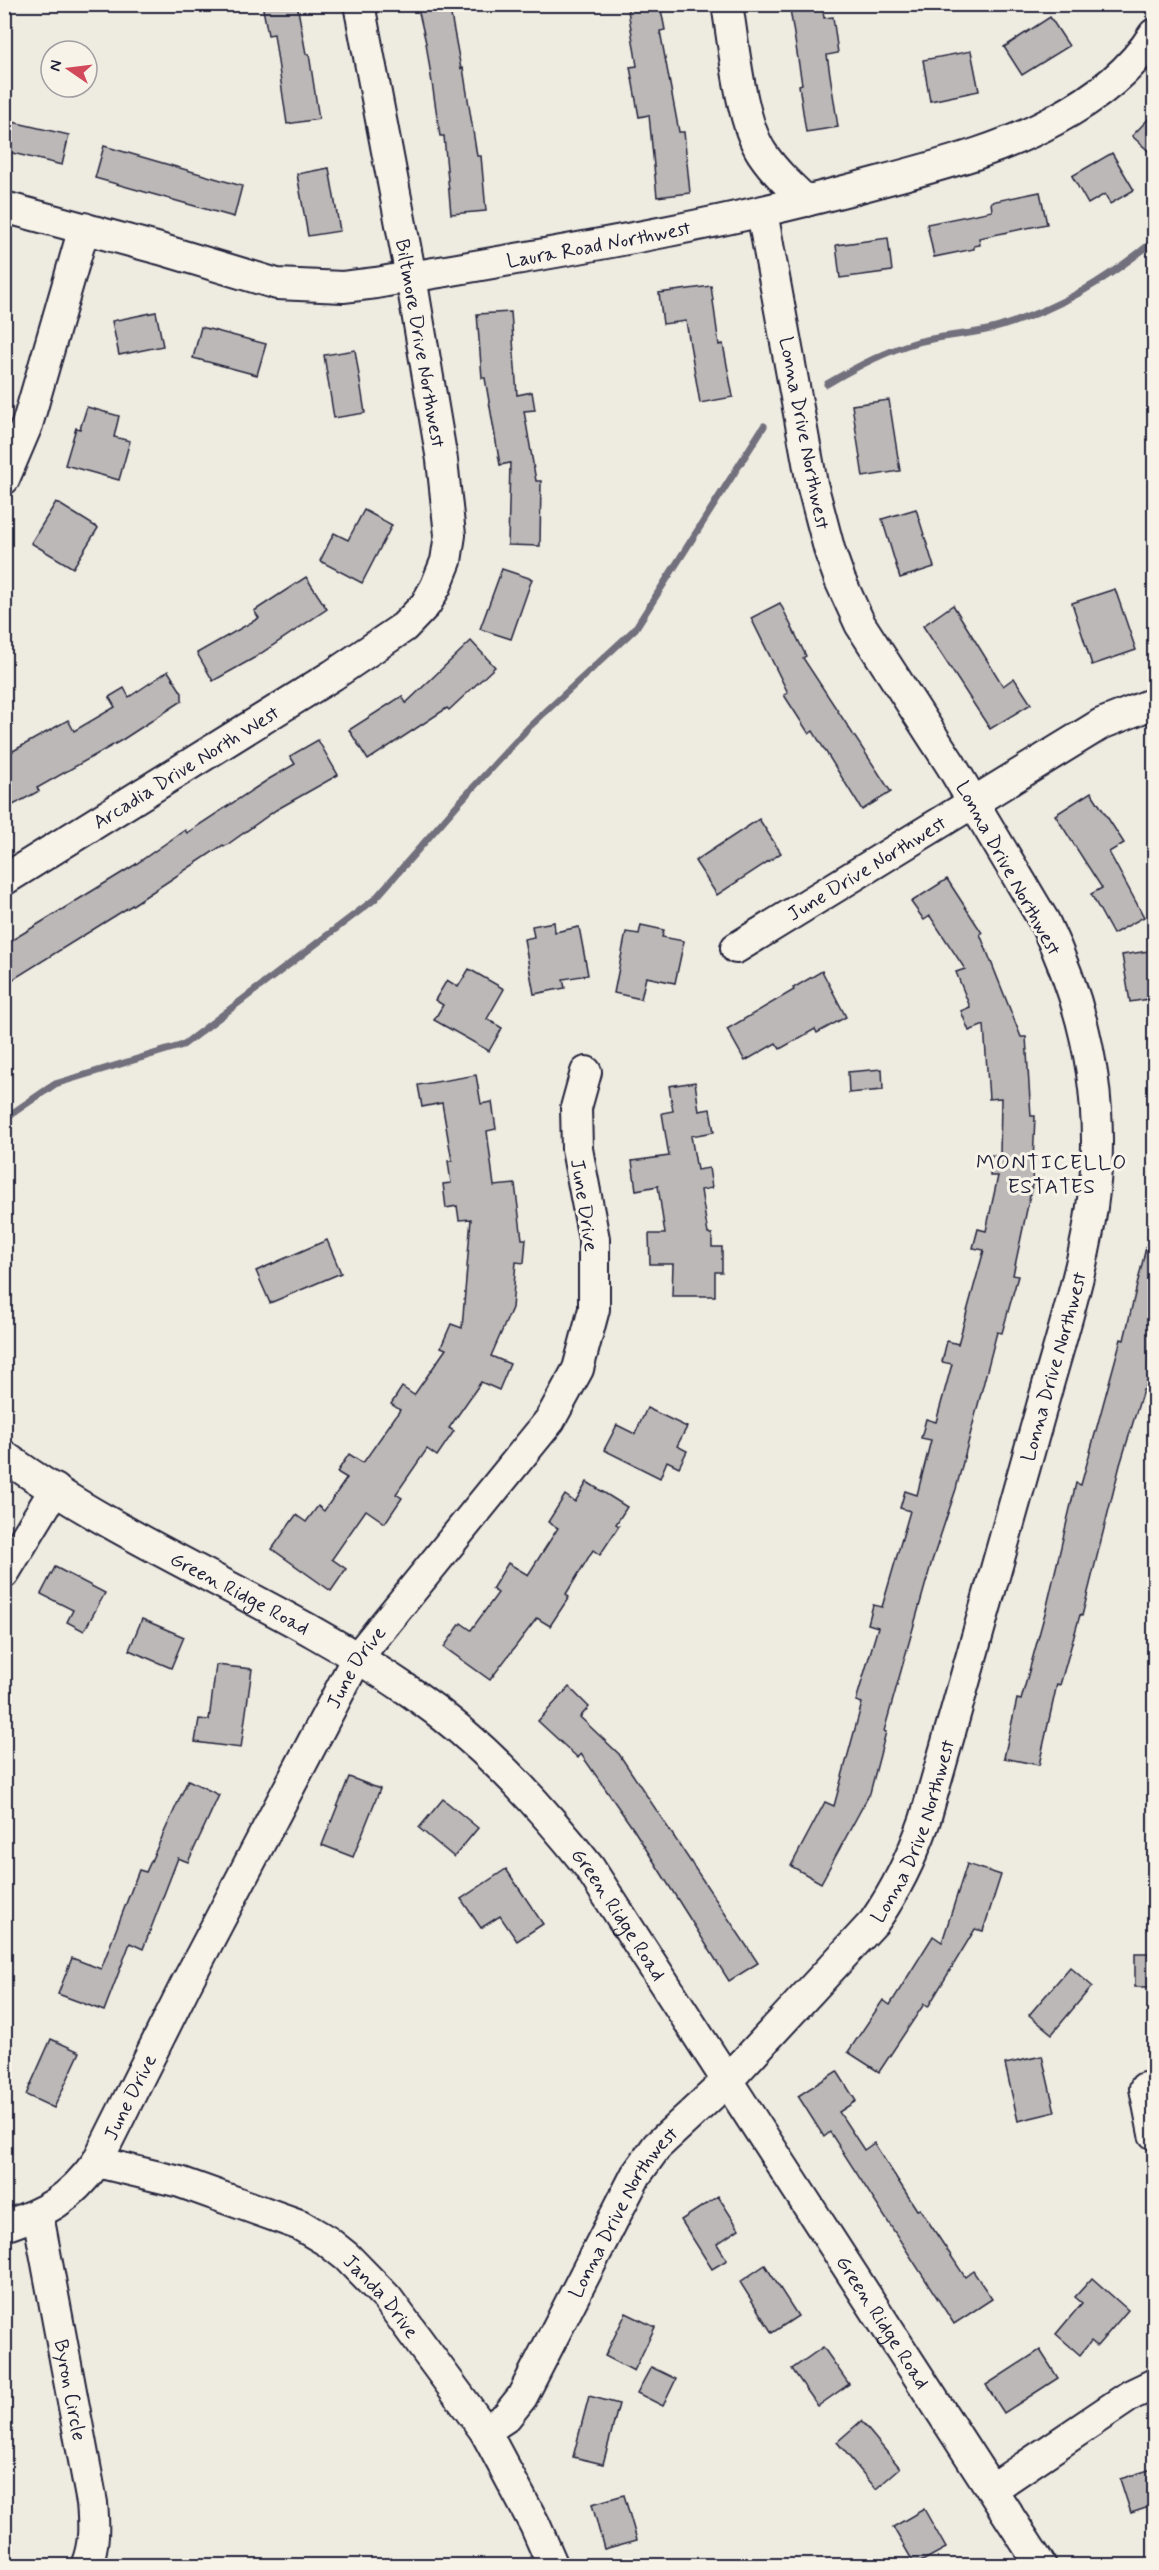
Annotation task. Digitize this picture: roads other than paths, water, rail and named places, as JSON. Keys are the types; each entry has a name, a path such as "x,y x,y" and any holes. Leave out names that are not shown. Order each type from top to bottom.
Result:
{"street":[{"name":"Biltmore Drive Northwest","path":"360,4 411,277 442,460 450,535 446,561 426,604 404,627 367,652"},
{"path":"727,4 750,128 761,152 782,178 806,201"},
{"name":"Laura Road Northwest","path":"4,207 277,284 343,287 411,277 713,223 926,169 1014,140 1052,122 1096,96 1118,78 1155,34"},
{"name":"Lonna Drive Northwest","path":"485,2431 506,2416 522,2397 636,2175 662,2141 727,2080 874,1922 893,1895 912,1859 1003,1548 1087,1243 1095,1192 1097,1140 1094,1089 1084,1030 1074,992 1052,938 973,802 860,624 833,561 812,484 762,212"},
{"path":"4,479 27,426 84,228"},
{"name":"Arcadia Drive North West","path":"4,879 367,652"},
{"name":"June Drive Northwest","path":"736,948 1101,724 1155,703"},
{"name":"June Drive","path":"4,2226 38,2215 62,2201 83,2182 97,2162 187,1982 357,1658 550,1420 578,1369 594,1309 594,1239 577,1149 576,1108 586,1072"},
{"name":"Green Ridge Road","path":"4,1456 131,1536 357,1658 413,1694 474,1741 510,1774 551,1819 589,1867 1041,2565"},
{"path":"4,1573 55,1489"},
{"path":"1145,2088 1155,2134"},
{"name":"Janda Drive","path":"97,2162 180,2182 300,2225 327,2241 347,2257 387,2298 485,2431 535,2525 553,2565"},
{"name":"Byron Circle","path":"38,2215 92,2503 94,2530 92,2551 86,2565"},
{"path":"992,2489 1131,2395 1155,2384"}],"waterway":[{"path":"827,384 869,361 903,347 925,340 989,330 1043,311 1099,281 1154,241"},
{"path":"4,1119 55,1084 183,1045 375,899 529,727 635,629 764,426"}],"district":[{"name":"MONTICELLO ESTATES","path":"1052,1174"}]}
